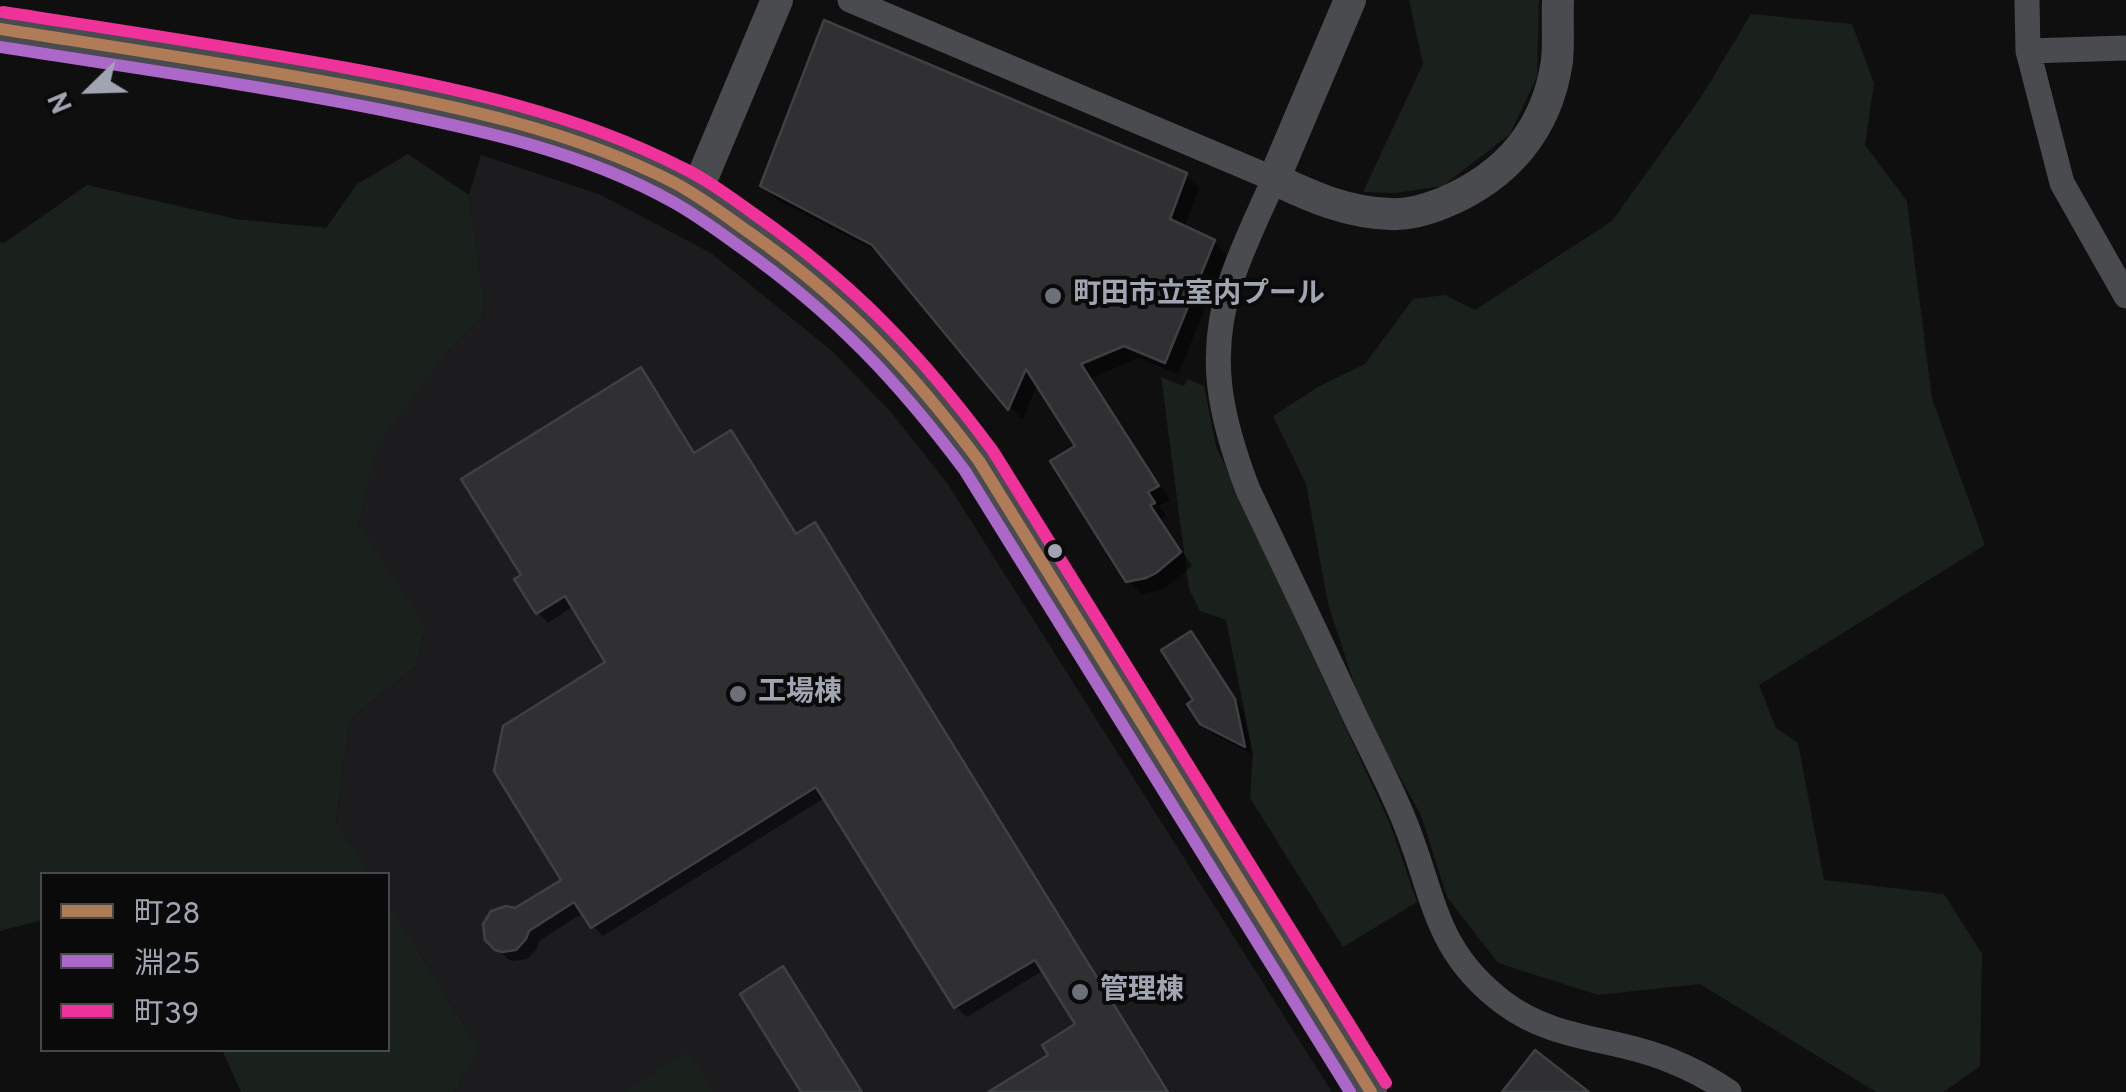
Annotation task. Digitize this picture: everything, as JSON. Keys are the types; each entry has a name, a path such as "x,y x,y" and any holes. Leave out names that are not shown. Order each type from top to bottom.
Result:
{"street":[{"path":"694,194 777,0"},
{"path":"850,0 1310,196 1346,209 1394,214 1432,207 1468,193 1502,170 1529,138 1547,100 1557,61 1558,0"},
{"path":"1350,0 1232,276 1223,310 1217,376 1230,444 1248,490 1405,821 1452,950 1477,981 1507,1005 1544,1026 1580,1038 1642,1050 1729,1092"},
{"path":"2028,0 2028,51 2062,183 2126,296"},
{"path":"0,30 303,78 488,114 546,130 615,156 694,194 811,278 892,354 979,461 1370,1092"},
{"path":"2028,51 2126,48"}],"shaded area":[{"path":"1409,0 1539,0 1537,77 1510,134 1443,186 1396,193 1363,192 1423,64"},
{"path":"1751,14 1852,24 1874,83 1865,145 1907,201 1932,399 1985,545 1759,685 1776,728 1798,743 1824,880 1944,894 1982,954 1980,1066 1944,1092 1876,1092 1700,984 1598,995 1498,963 1447,897 1421,815 1363,711 1328,604 1306,484 1273,416 1318,387 1365,364 1413,299 1445,295 1475,310 1612,221 1701,97"},
{"path":"408,154 469,195 485,305 483,316 449,350 377,445 359,524 426,628 416,666 350,719 336,821 369,872 40,872 40,921 0,931 0,242 4,243 87,185 236,219 326,228 357,184"},
{"path":"481,155 601,195 711,253 832,351 890,411 947,483 1332,1092 455,1092 479,1049 390,906 390,872 369,872 336,821 350,719 416,666 426,629 359,525 376,445 449,350 483,316 485,305 469,195"},
{"path":"1161,377 1184,386 1188,379 1204,386 1216,446 1390,824 1417,902 1343,947 1250,798 1253,754 1226,620 1200,611 1189,589"},
{"path":"390,906 479,1049 455,1092 241,1092 223,1052 390,1052"},
{"path":"688,1052 714,1092 625,1092"}],"building":[{"name":"町田市立室内プール","path":"824,20 1187,173 1170,219 1215,240 1165,363 1124,346 1081,364 1159,486 1148,492 1155,503 1150,505 1181,552 1156,573 1126,582 1050,461 1075,446 1026,369 1008,410 872,245 760,186"},
{"name":"工場棟","path":"641,367 694,453 731,430 796,534 815,522 1168,1092 988,1092 1048,1055 1042,1045 1075,1024 1035,960 954,1008 816,787 591,928 574,902 529,931 516,950 495,950 485,940 483,924 491,911 506,906 515,908 561,880 494,771 503,726 605,662 565,596 536,614 514,579 521,575 461,479"},
{"path":"1191,631 1235,699 1245,747 1200,724 1187,704 1193,700 1161,650"},
{"path":"783,966 862,1092 801,1092 740,994"},
{"path":"1535,1050 1589,1092 1502,1092"}],"transit line":[{"name":"町39","path":"3,12 347,68 433,85 560,118 681,167 792,242 885,323 940,383 993,451 1386,1083"},
{"name":"町28","path":"0,29 343,85 513,122 596,148 675,183 784,258 846,310 901,366 979,461 1371,1092"},
{"name":"淵25","path":"0,47 334,101 530,145 602,169 671,201 774,272 862,350 965,471 1350,1092"}],"place":[{"name":"町田市立室内プール","path":"1053,296"},
{"name":"工場棟","path":"738,694"},
{"name":"管理棟","path":"1080,992"}]}
